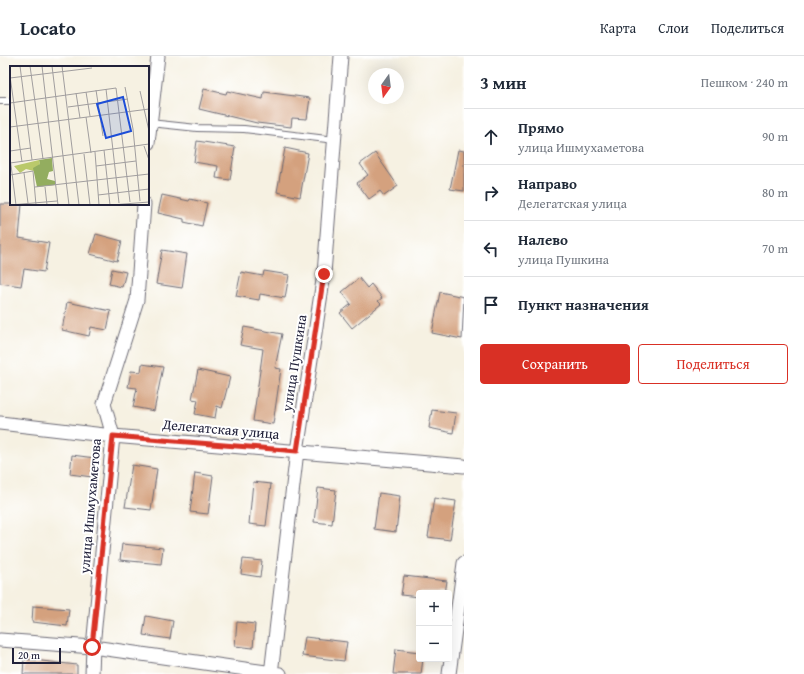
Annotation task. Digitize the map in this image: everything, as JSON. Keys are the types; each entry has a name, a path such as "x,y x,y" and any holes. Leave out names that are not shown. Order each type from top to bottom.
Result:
{"street":[{"path":"149,123 158,56"},
{"name":"улица Пушкина","path":"274,674 297,451 324,274 341,56"},
{"name":"улица Ишмухаметова","path":"92,674 92,647 113,436 104,404 137,300 144,205"},
{"name":"Делегатская улица","path":"0,423 113,436 464,466"},
{"path":"449,674 464,563"},
{"path":"0,640 92,647 274,674"}],"lane":[{"path":"0,100 10,101"},
{"path":"149,123 197,128 244,129 335,140"}],"building":[{"path":"204,89 226,94 227,91 263,99 264,92 310,98 307,119 292,118 291,127 257,123 199,109"},
{"path":"197,141 235,147 230,180 216,178 218,166 194,162"},
{"path":"285,148 308,153 300,197 277,192"},
{"path":"458,150 464,151 464,191 450,189"},
{"path":"375,153 398,186 384,196 380,191 369,199 357,183 368,175 360,164"},
{"path":"162,195 207,203 202,226 184,222 184,219 158,213"},
{"path":"0,204 22,205 19,238 49,243 44,272 24,269 21,286 0,283"},
{"path":"96,234 122,241 117,261 90,254"},
{"path":"162,250 187,254 182,288 156,284"},
{"path":"112,269 126,272 122,287 109,284"},
{"path":"264,271 289,275 285,298 260,294 259,300 236,296 241,272 263,276"},
{"path":"359,278 367,288 371,284 382,298 378,301 381,304 352,328 340,313 351,304 342,292"},
{"path":"440,292 464,297 462,339 432,333"},
{"path":"67,302 111,311 107,330 91,327 89,336 62,330"},
{"path":"244,327 282,334 275,368 281,369 273,424 253,421 263,349 240,345"},
{"path":"142,364 163,367 154,411 133,407 137,388 128,387 131,371 141,372"},
{"path":"198,370 230,377 222,408 217,406 215,418 195,414 198,400 192,399"},
{"path":"432,410 456,413 453,433 429,428"},
{"path":"72,455 95,458 92,477 70,474"},
{"path":"132,465 157,469 151,510 125,507"},
{"path":"195,473 213,476 208,514 190,512"},
{"path":"253,482 271,484 266,526 249,524"},
{"path":"318,488 336,490 332,524 314,522"},
{"path":"379,493 400,496 396,532 374,529"},
{"path":"434,498 456,501 450,540 428,537"},
{"path":"122,544 163,548 161,564 120,560"},
{"path":"243,559 262,561 260,577 241,574"},
{"path":"404,576 447,581 446,590 416,590 416,597 401,595"},
{"path":"33,606 69,609 67,626 32,622"},
{"path":"146,616 173,621 170,639 143,635"},
{"path":"237,622 255,624 253,648 235,646"},
{"path":"305,637 347,642 344,661 302,656"},
{"path":"396,649 416,652 416,662 423,662 421,674 393,674"},
{"path":"24,659 77,665 77,674 23,674"}],"route":[{"path":"92,647 113,436 297,451 324,274"}]}
